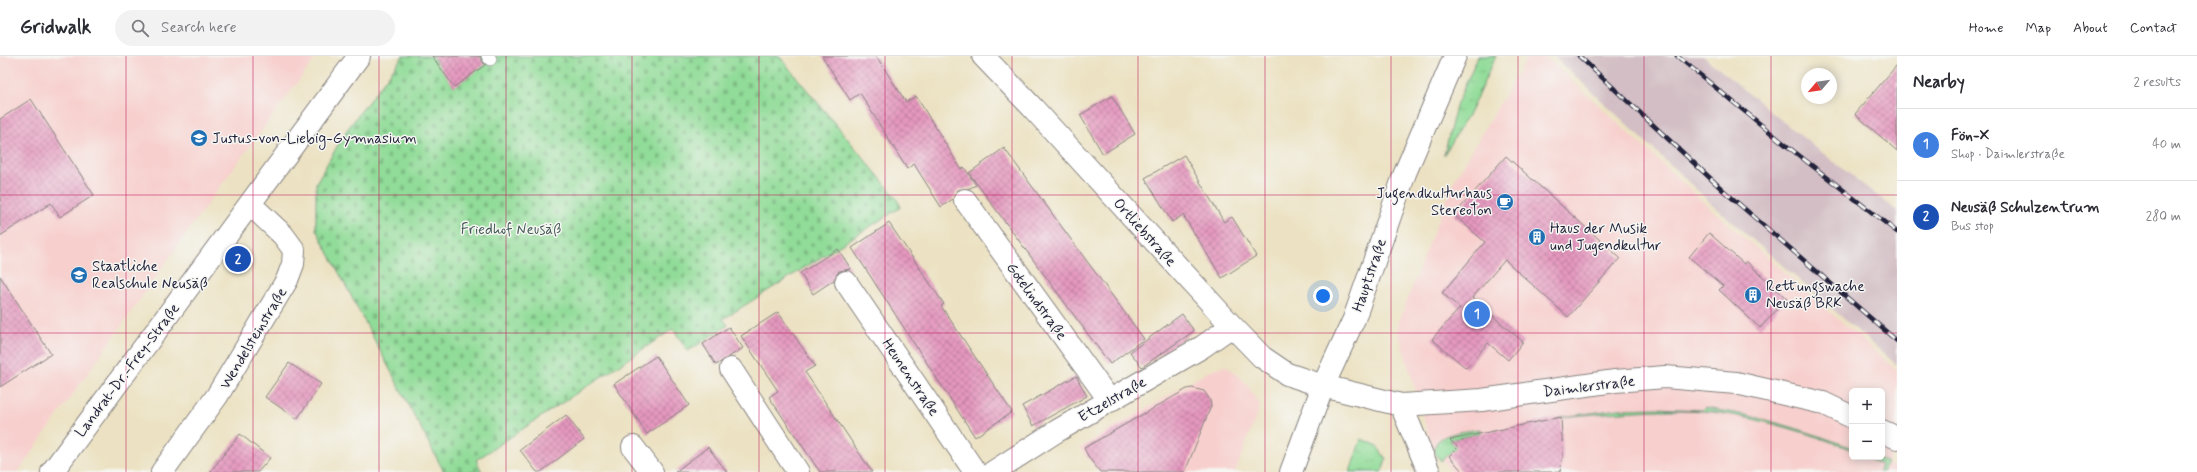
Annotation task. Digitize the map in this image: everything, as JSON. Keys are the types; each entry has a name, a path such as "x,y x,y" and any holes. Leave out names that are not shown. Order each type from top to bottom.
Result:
{"street":[{"name":"Ortliebstraße","path":"983,56 1032,106 1232,326 1262,356 1287,374 1323,386"},
{"name":"Hauptstraße","path":"1291,472 1323,386 1354,319 1405,173 1455,56"},
{"name":"Landrat-Dr.-Frey-Straße","path":"52,472 250,204 351,59"},
{"name":"Gotelindstraße","path":"965,200 1110,401"},
{"name":"Wendelsteinstraße","path":"162,472 217,396 287,280 293,264 294,250 283,234 250,204"},
{"name":"Heunenstraße","path":"846,282 975,472"},
{"name":"Etzelstraße","path":"993,472 1057,431 1202,347 1232,326"},
{"path":"731,369 798,472"},
{"name":"Daimlerstraße","path":"1323,386 1401,405 1482,400 1615,381 1665,378 1736,384 1823,403 1849,416"},
{"path":"1401,405 1429,472"},
{"path":"1885,432 1897,438"},
{"path":"633,447 652,472"}],"shaded area":[{"name":"Staatliche Realschule Neusäß","path":"0,56 317,56 210,200 18,472 0,472"},
{"path":"1528,56 1545,56 1710,208 1897,370 1897,434 1887,464 1897,469 1897,472 1452,472 1432,447 1397,327 1451,186"},
{"path":"1554,56 1703,56 1797,133 1897,211 1897,365 1713,205"},
{"path":"1225,366 1236,373 1247,385 1260,406 1235,472 1099,472 1079,448 1213,369"}],"green space":[{"name":"Friedhof Neusäß","path":"403,56 779,56 895,196 901,207 723,319 728,325 688,351 673,329 476,460 482,472 444,472 316,229 316,183 346,131"},
{"path":"1478,56 1496,56 1470,112 1444,155 1456,106"},
{"path":"1656,408 1702,410 1704,408 1723,411 1761,419 1816,435 1849,447 1849,449 1787,428 1754,419 1720,413 1662,410 1561,417 1619,409"},
{"path":"1480,429 1480,433 1449,440 1456,447 1441,461 1435,453 1435,446 1438,441 1444,437 1459,432"},
{"path":"1361,439 1376,445 1386,459 1382,472 1350,472"},
{"path":"1871,460 1880,460 1887,463 1882,472 1878,472 1881,465"}],"building":[{"path":"432,56 480,56 485,65 454,87"},
{"path":"822,56 876,56 906,102 916,96 961,169 964,167 976,185 970,188 958,190 953,199 941,207 914,164 907,169 860,93 850,100"},
{"path":"1897,65 1897,151 1855,114"},
{"path":"1112,96 1135,134 1103,154 1080,115"},
{"path":"31,99 94,195 60,217 51,203 0,236 0,119"},
{"path":"1004,148 1144,339 1110,364 969,173"},
{"path":"1184,155 1224,222 1232,217 1256,256 1222,278 1183,215 1172,222 1145,178"},
{"name":"Haus der Musik und Jugendkultur","path":"1506,156 1620,258 1568,317 1505,260 1472,298 1523,342 1508,360 1488,343 1466,368 1432,339 1460,308 1442,293 1485,242 1454,215"},
{"path":"889,223 944,304 941,306 1012,412 975,437 852,248"},
{"name":"Rettungswache Neusäß BRK","path":"1709,233 1744,264 1746,261 1787,299 1760,328 1719,290 1723,286 1689,257"},
{"path":"838,249 851,269 839,271 834,280 813,294 800,273"},
{"path":"0,276 51,354 0,387"},
{"path":"778,312 815,366 805,372 872,472 820,472 769,397 778,391 741,336"},
{"path":"1182,314 1194,331 1142,367 1130,352"},
{"path":"729,327 743,348 716,365 703,344"},
{"path":"656,356 689,405 647,434 614,384"},
{"path":"289,363 321,384 297,419 265,397"},
{"path":"1076,376 1087,396 1033,426 1022,406"},
{"path":"1192,388 1204,391 1210,400 1211,406 1185,472 1100,472 1089,458 1084,448 1187,389"},
{"path":"566,415 584,439 541,472 537,472 520,450"},
{"path":"1561,417 1563,455 1560,472 1463,472 1449,456 1458,447 1450,440"},
{"path":"240,434 270,458 258,472 210,472"},
{"path":"708,447 727,472 675,472"}],"railway":[{"path":"1579,56 1724,191 1897,341"},
{"path":"1677,56 1787,146 1897,232"}],"place":[{"name":"Justus-von-Liebig-Gymnasium","path":"199,138"},
{"name":"Jugendkulturhaus StereoTon","path":"1505,202"},
{"name":"Haus der Musik und Jugendkultur","path":"1537,237"},
{"name":"Neusäß Schulzentrum","path":"238,259"},
{"name":"Staatliche Realschule Neusäß","path":"79,275"},
{"name":"Rettungswache Neusäß BRK","path":"1753,295"},
{"name":"Fön-X","path":"1477,314"}]}
